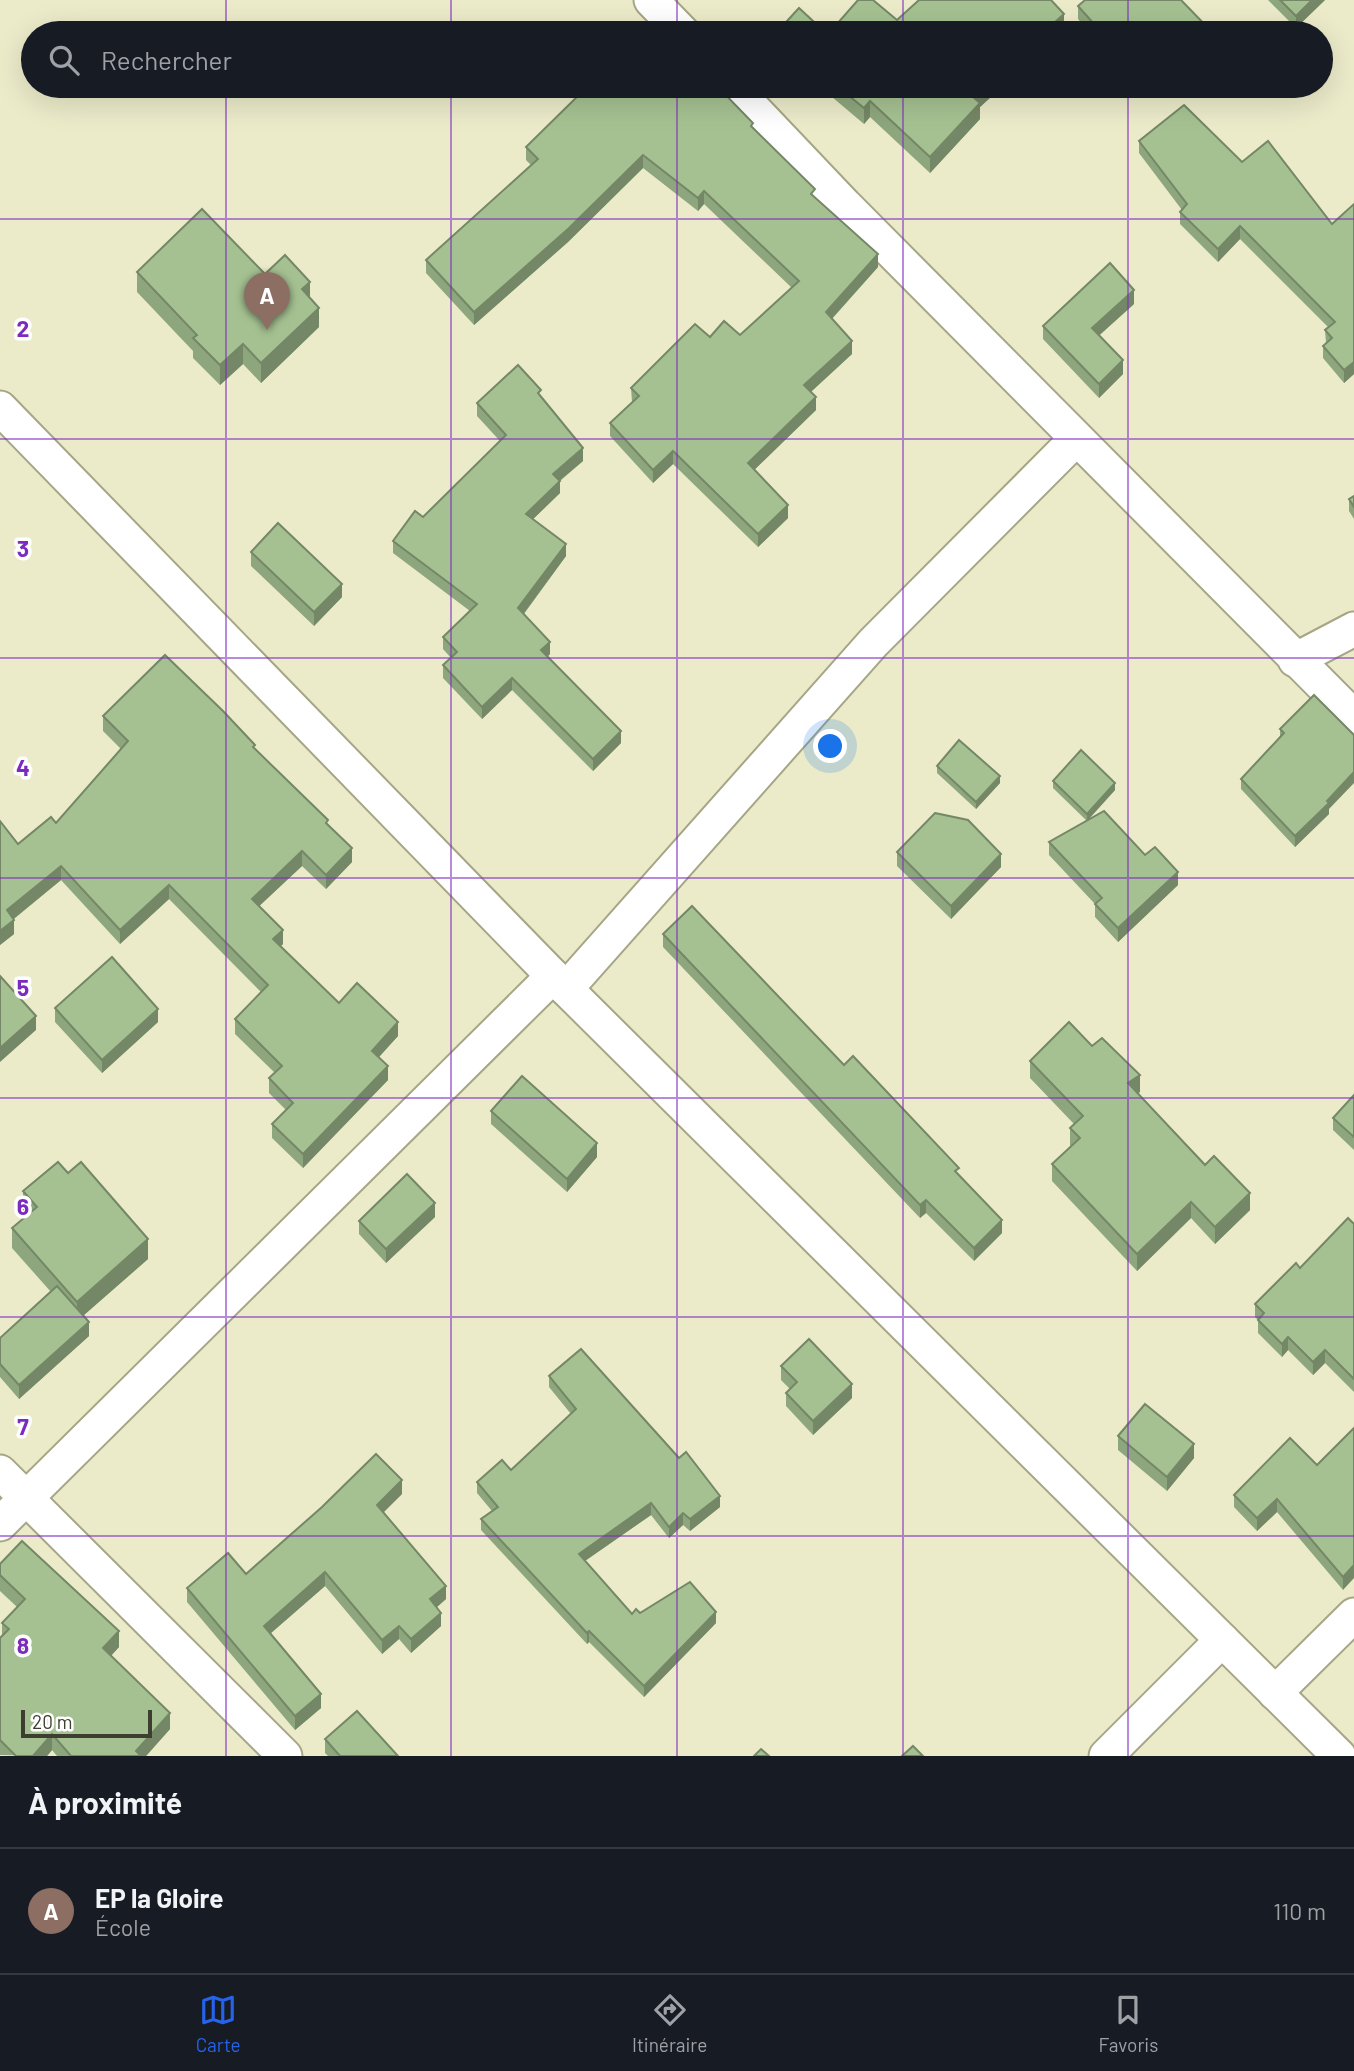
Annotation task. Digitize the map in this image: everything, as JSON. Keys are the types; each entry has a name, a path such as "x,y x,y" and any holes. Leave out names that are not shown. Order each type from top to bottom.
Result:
{"street":[{"path":"651,0 671,21"},
{"path":"743,98 845,205 1354,717"},
{"path":"0,408 560,983 1339,1756"},
{"path":"0,1524 560,983 873,643 1076,439"},
{"path":"1295,660 1354,629"},
{"path":"0,1472 285,1756"},
{"path":"1276,1693 1354,1615"},
{"path":"1106,1756 1222,1640"}],"building":[{"path":"858,0 873,0 897,20 919,0 1051,0 1064,14 1056,21 840,21"},
{"path":"1085,0 1181,0 1201,21 1091,21 1078,6"},
{"path":"1280,0 1312,0 1296,16"},
{"path":"799,8 813,21 787,21"},
{"path":"576,98 729,98 753,123 751,126 815,189 811,194 878,254 826,312 852,341 804,385 816,397 748,463 788,505 758,534 673,451 653,470 610,423 639,396 631,388 695,324 710,337 724,321 740,335 799,281 704,191 698,198 643,155 568,229 474,312 426,260 538,159 526,147"},
{"path":"852,98 974,98 980,103 930,157 870,101 864,108"},
{"path":"1184,105 1242,162 1268,141 1332,224 1354,204 1354,362 1344,370 1323,346 1332,338 1325,330 1335,322 1240,226 1218,249 1180,212 1187,204 1139,141"},
{"path":"202,209 265,274 285,255 310,282 302,289 319,308 261,363 243,344 220,365 193,338 197,335 137,272"},
{"path":"1110,263 1134,290 1092,328 1123,360 1099,384 1043,326"},
{"path":"518,365 541,390 538,393 583,448 553,474 560,481 526,514 566,544 518,608 550,642 541,650 621,731 593,759 512,678 482,707 443,665 457,652 443,637 477,604 393,541 415,511 423,517 506,435 477,403"},
{"path":"278,523 342,584 314,612 251,552"},
{"path":"165,655 223,711 255,745 253,747 328,820 326,823 352,848 326,875 302,851 252,899 283,930 273,939 339,1003 357,983 398,1022 372,1051 388,1066 303,1154 272,1124 293,1103 269,1078 282,1066 235,1019 268,985 169,885 120,930 61,866 7,910 14,920 0,931 0,821 18,844 51,817 56,823 128,741 103,716"},
{"path":"1314,695 1354,735 1354,772 1327,801 1329,803 1295,836 1241,779 1284,733 1280,729"},
{"path":"959,740 1000,776 976,802 937,766"},
{"path":"1081,750 1115,783 1087,814 1053,781"},
{"path":"1104,811 1145,855 1155,847 1178,872 1118,928 1095,904 1102,898 1049,842"},
{"path":"935,813 968,820 1001,854 951,906 897,852"},
{"path":"692,906 844,1065 853,1056 959,1168 955,1171 1002,1220 974,1248 926,1200 920,1205 663,934"},
{"path":"112,957 158,1009 102,1060 55,1008"},
{"path":"0,976 36,1016 0,1048"},
{"path":"1069,1022 1092,1046 1102,1038 1140,1075 1128,1083 1205,1165 1214,1156 1250,1193 1215,1227 1191,1202 1137,1254 1052,1164 1080,1138 1070,1128 1083,1116 1030,1061"},
{"path":"522,1076 597,1143 567,1179 491,1111"},
{"path":"1354,1095 1354,1137 1333,1118"},
{"path":"58,1162 68,1173 81,1162 148,1239 77,1302 12,1228 37,1207 23,1191"},
{"path":"407,1174 435,1203 386,1249 359,1221"},
{"path":"1348,1218 1354,1224 1354,1379 1325,1350 1313,1362 1288,1337 1282,1344 1258,1320 1264,1313 1255,1304 1296,1263 1300,1268"},
{"path":"57,1286 89,1322 19,1385 0,1364 0,1338"},
{"path":"809,1339 852,1384 813,1421 786,1393 797,1382 781,1366"},
{"path":"581,1349 679,1458 686,1452 720,1496 690,1519 683,1513 669,1527 651,1503 579,1554 632,1614 636,1609 640,1613 690,1582 716,1612 644,1686 589,1631 587,1633 481,1519 498,1507 477,1482 502,1460 511,1470 576,1409 549,1376"},
{"path":"1145,1404 1194,1444 1167,1477 1118,1436"},
{"path":"1354,1428 1354,1565 1343,1577 1277,1499 1257,1518 1234,1495 1290,1438 1317,1465"},
{"path":"376,1454 402,1480 377,1505 446,1586 430,1599 441,1613 411,1639 399,1626 382,1640 325,1572 264,1626 321,1694 295,1716 187,1588 228,1553 246,1574 322,1507"},
{"path":"22,1541 119,1631 103,1648 170,1713 136,1751 141,1756 71,1756 52,1734 33,1756 16,1756 0,1740 0,1638 9,1629 2,1623 25,1599 0,1575 0,1564"},
{"path":"357,1711 398,1756 340,1756 325,1739"},
{"path":"913,1746 923,1756 902,1756"},
{"path":"761,1749 769,1756 754,1756"}],"place":[{"name":"EP la Gloire","path":"267,330"}]}
